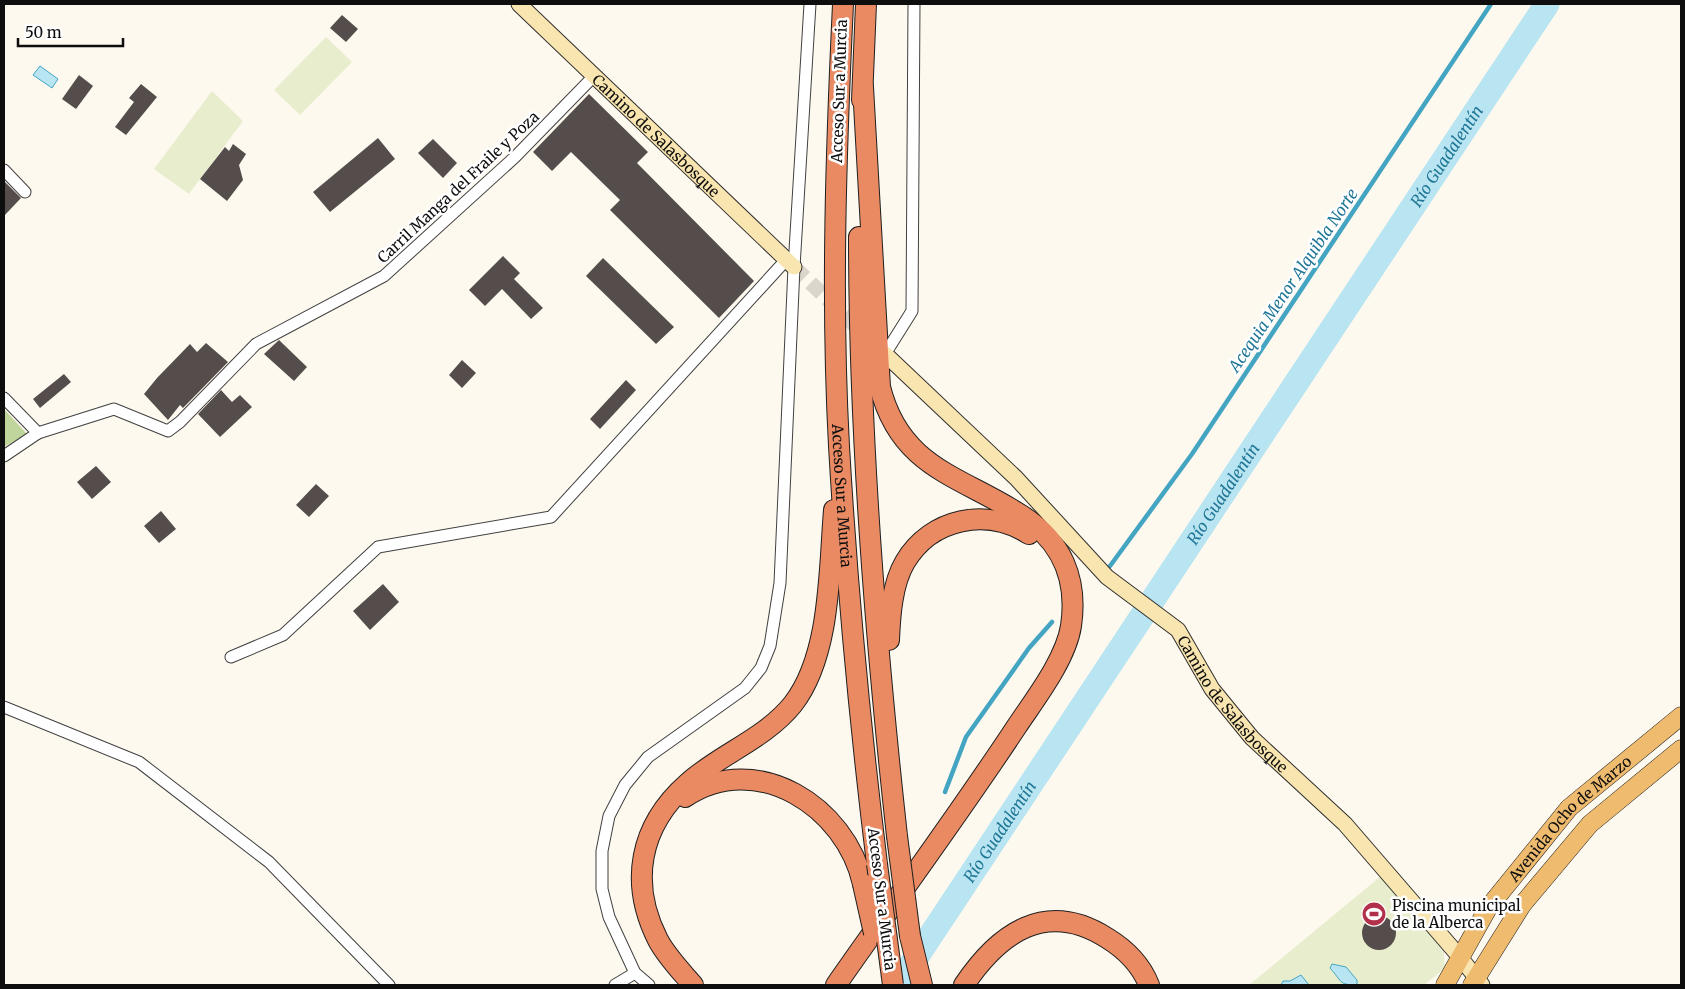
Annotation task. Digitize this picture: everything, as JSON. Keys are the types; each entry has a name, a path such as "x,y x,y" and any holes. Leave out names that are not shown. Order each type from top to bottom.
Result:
{"highway":[{"name":"Acceso Sur a Murcia","path":"843,4 835,220 839,444 860,725 893,985"},
{"name":"Acceso Sur a Murcia","path":"866,4 859,219 861,366 868,518 889,765 910,936 918,985"},
{"path":"849,985 949,827 1052,672 1071,627 1073,592 1064,561 1045,534 1021,515 930,463 907,442 890,419 880,387 863,87"},
{"path":"692,985 659,941 644,900 641,868 643,853 653,828 670,801 688,783 780,717 793,704 810,673 821,639 827,592 839,444"},
{"path":"889,765 889,619 898,579 904,563 921,542 947,525 969,520 988,518 1015,525 1048,549 1073,592"},
{"path":"653,828 663,815 681,800 714,783 744,781 772,785 803,798 820,810 834,824 853,852 863,884 886,985"},
{"path":"836,985 949,827"},
{"path":"964,985 980,962 1006,938 1033,925 1047,921 1089,927 1109,939 1128,954 1149,985"},
{"path":"910,936 922,985"},
{"path":"671,959 706,985"}],"main road":[{"name":"Avenida Ocho de Marzo","path":"1445,985 1488,908 1569,808 1681,716"},
{"name":"Avenida Ocho de Marzo","path":"1476,983 1522,905 1590,824 1681,749"}],"street":[{"name":"Camino de Salasbosque","path":"519,4 593,77 790,263"},
{"path":"649,985 635,973 609,917 602,889 602,852 610,816 625,785 648,757 745,688 761,668 770,646 780,583 790,263 810,4"},
{"path":"885,354 912,311 914,4"},
{"name":"Carril Manga del Fraile y Poza","path":"4,456 38,433 114,409 168,431 180,422 256,344 384,276 516,157 593,77"},
{"path":"4,170 25,192"},
{"path":"232,657 283,635 378,547 551,517 790,263"},
{"name":"Camino de Salasbosque","path":"885,354 1016,478 1100,570 1124,590 1171,623 1184,638 1212,689 1252,738 1345,824 1460,956 1476,983"},
{"path":"4,398 38,433"},
{"path":"4,707 139,762 268,862 389,985"},
{"path":"615,985 635,973"}],"green space":[{"path":"326,37 352,62 300,115 274,90"},
{"path":"212,91 243,121 189,194 154,169"},
{"path":"4,409 27,434 4,447"},
{"name":"Piscina municipal de la Alberca","path":"1381,876 1444,952 1445,968 1424,985 1249,985"}],"water":[{"path":"40,66 58,79 52,88 33,75"},
{"path":"1332,964 1346,967 1357,980 1357,985 1343,983 1330,968"},
{"path":"1301,975 1309,985 1281,985 1283,981 1290,981"}],"building":[{"path":"342,15 358,29 346,42 330,28"},
{"path":"79,75 93,86 76,109 62,99"},
{"path":"141,84 157,97 126,135 115,127 134,102 129,98"},
{"path":"589,94 648,152 637,163 754,281 719,318 610,210 620,200 571,152 552,171 533,152"},
{"path":"378,138 395,159 330,212 313,192"},
{"path":"433,139 457,163 443,178 418,153"},
{"path":"233,144 246,154 239,165 243,180 227,201 200,179 225,147 229,151"},
{"path":"4,181 21,198 4,216"},
{"path":"503,256 520,273 514,279 543,308 531,319 502,289 485,306 469,290"},
{"path":"603,258 674,327 656,344 586,276"},
{"path":"279,340 307,367 294,381 264,354"},
{"path":"206,343 228,362 183,408 180,405 168,420 144,394 190,344 197,352"},
{"path":"462,360 476,373 462,388 449,375"},
{"path":"64,374 71,382 40,408 33,399"},
{"path":"626,380 636,390 600,429 590,419"},
{"path":"221,390 232,402 240,395 252,407 220,437 198,414"},
{"path":"96,466 111,482 92,499 77,482"},
{"path":"316,484 329,496 309,517 296,505"},
{"path":"161,511 176,529 159,543 144,526"},
{"path":"383,584 399,602 370,630 353,611"},
{"path":"1379,916 1386,917 1391,921 1395,926 1395,940 1391,945 1386,949 1379,950 1372,949 1367,945 1363,940 1362,933 1363,926 1367,921 1372,917"}],"waterway":[{"name":"Acequia Menor Alquibla Norte","path":"1110,566 1192,454 1491,4"},
{"name":"Río Guadalentín","path":"898,985 1547,4"},
{"name":"Acequia Menor Alquibla Norte","path":"945,792 966,737 1029,648 1052,622"}],"tunnel":[{"path":"794,267 864,334"}],"place":[{"name":"Piscina municipal de la Alberca","path":"1374,914"}]}
